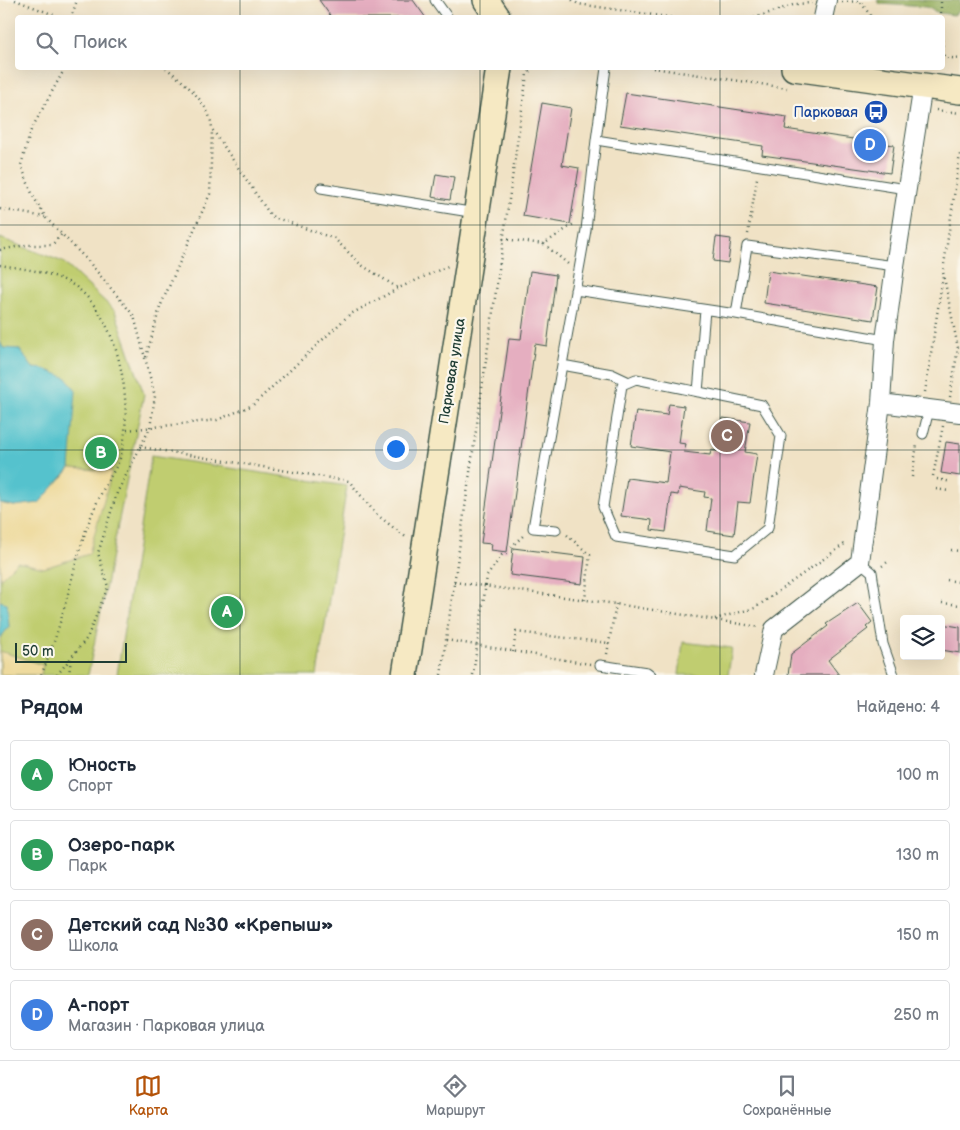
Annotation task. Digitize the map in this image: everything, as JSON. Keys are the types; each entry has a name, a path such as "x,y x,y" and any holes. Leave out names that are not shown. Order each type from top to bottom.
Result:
{"street":[{"path":"486,0 496,15"},
{"path":"824,15 827,0"},
{"name":"Парковая улица","path":"405,675 499,70"},
{"path":"820,70 960,91"},
{"path":"764,675 774,629 860,562 880,403 885,340 906,189 923,86"},
{"path":"880,403 939,411"}],"lane":[{"path":"435,0 446,15"},
{"path":"556,530 533,528 588,215 606,70"},
{"path":"596,140 906,189"},
{"path":"320,188 476,213"},
{"path":"736,314 747,246 895,266"},
{"path":"575,290 736,314 885,340"},
{"path":"698,392 705,310"},
{"path":"562,365 612,374 629,382"},
{"path":"636,379 762,405 781,436 768,528 735,555 616,537 603,507 622,385 629,382 636,379"},
{"path":"921,436 939,411"},
{"path":"860,562 872,572 883,644 894,675"},
{"path":"602,666 651,675"}],"path":[{"path":"15,0 54,15"},
{"path":"72,15 77,0"},
{"path":"572,0 588,5 654,15"},
{"path":"941,0 941,15"},
{"path":"945,57 960,59"},
{"path":"57,675 86,638 108,587 98,552 117,493 150,428 155,396 134,316 46,218 33,196 21,165 31,130 64,70"},
{"path":"145,358 160,308 210,194 212,118 191,90 168,70"},
{"path":"441,675 527,74 531,70"},
{"path":"212,129 271,216 335,239 360,264 399,288"},
{"path":"933,476 939,411 943,272 960,154"},
{"path":"747,246 759,166"},
{"path":"0,209 46,218"},
{"path":"544,244 588,215"},
{"path":"0,250 26,245 52,245 62,234"},
{"path":"503,239 544,244 578,272"},
{"path":"126,430 217,420 253,405 349,315 399,288 470,256"},
{"path":"0,265 31,270 53,277 74,286 89,299 99,313 112,338 126,401 126,430 120,458 102,492 86,530 53,649 41,675"},
{"path":"939,411 958,348 943,272"},
{"path":"912,477 921,436"},
{"path":"140,447 349,481 376,514 411,540 425,543"},
{"path":"937,479 950,482"},
{"path":"936,489 949,491"},
{"path":"511,547 533,528"},
{"path":"556,530 571,537 590,555 585,600"},
{"path":"715,619 755,608 850,540"},
{"path":"951,550 960,551"},
{"path":"472,675 487,576 502,555 510,553"},
{"path":"947,580 960,582"},
{"path":"454,582 616,604 774,629"},
{"path":"942,603 960,605"},
{"path":"446,640 602,666 609,643 616,604"},
{"path":"513,652 516,632 609,643"},
{"path":"69,675 72,656"}],"green space":[{"path":"877,0 960,0 960,10 954,15 939,13 926,7 880,4"},
{"path":"0,238 63,262 115,311 144,394 88,675 0,675 0,638 9,627 7,604 0,601 0,503 14,506 69,468 71,439 54,372 33,368 19,349 3,348 0,341"},
{"path":"151,456 347,486 317,675 117,675"},
{"path":"683,642 732,648 728,675 679,675"}],"sand":[{"path":"70,468 112,471 89,554 44,568 17,562 0,579 0,503 14,506 63,477"},
{"path":"0,651 43,665 41,675 0,675"}],"water":[{"path":"0,341 3,348 19,349 33,368 44,369 67,378 76,391 70,468 39,503 14,506 0,503"},
{"path":"0,601 7,603 9,627 0,638"}],"building":[{"path":"319,0 413,0 424,15 330,15"},
{"path":"626,93 787,117 785,129 894,145 890,173 762,155 763,146 620,125"},
{"path":"542,103 571,108 562,165 579,168 570,224 523,216"},
{"path":"436,174 454,177 450,200 432,197"},
{"path":"716,237 731,239 728,263 713,261"},
{"path":"530,271 556,275 547,346 535,344 507,552 491,550 492,544 481,543 509,338 521,339"},
{"path":"768,271 878,287 873,320 764,303"},
{"path":"669,404 684,406 679,443 686,444 684,452 710,455 711,450 718,451 723,418 750,422 745,452 757,454 750,503 738,502 734,535 707,531 711,498 704,497 705,492 679,488 678,495 671,494 666,532 651,530 652,520 621,516 627,478 666,483 670,452 631,446 636,411 667,415"},
{"path":"946,442 960,444 960,476 941,473"},
{"path":"513,548 585,557 582,584 510,575"},
{"path":"858,603 872,622 866,627 868,629 828,660 839,675 788,675 791,654 828,626 826,624"},
{"path":"945,625 960,627 960,653 945,651"}],"place":[{"name":"Парковая","path":"876,112"},
{"name":"А-порт","path":"870,145"},
{"name":"Детский сад №30 «Крепыш»","path":"727,436"},
{"name":"Озеро-парк","path":"101,453"},
{"name":"Юность","path":"227,612"}]}
